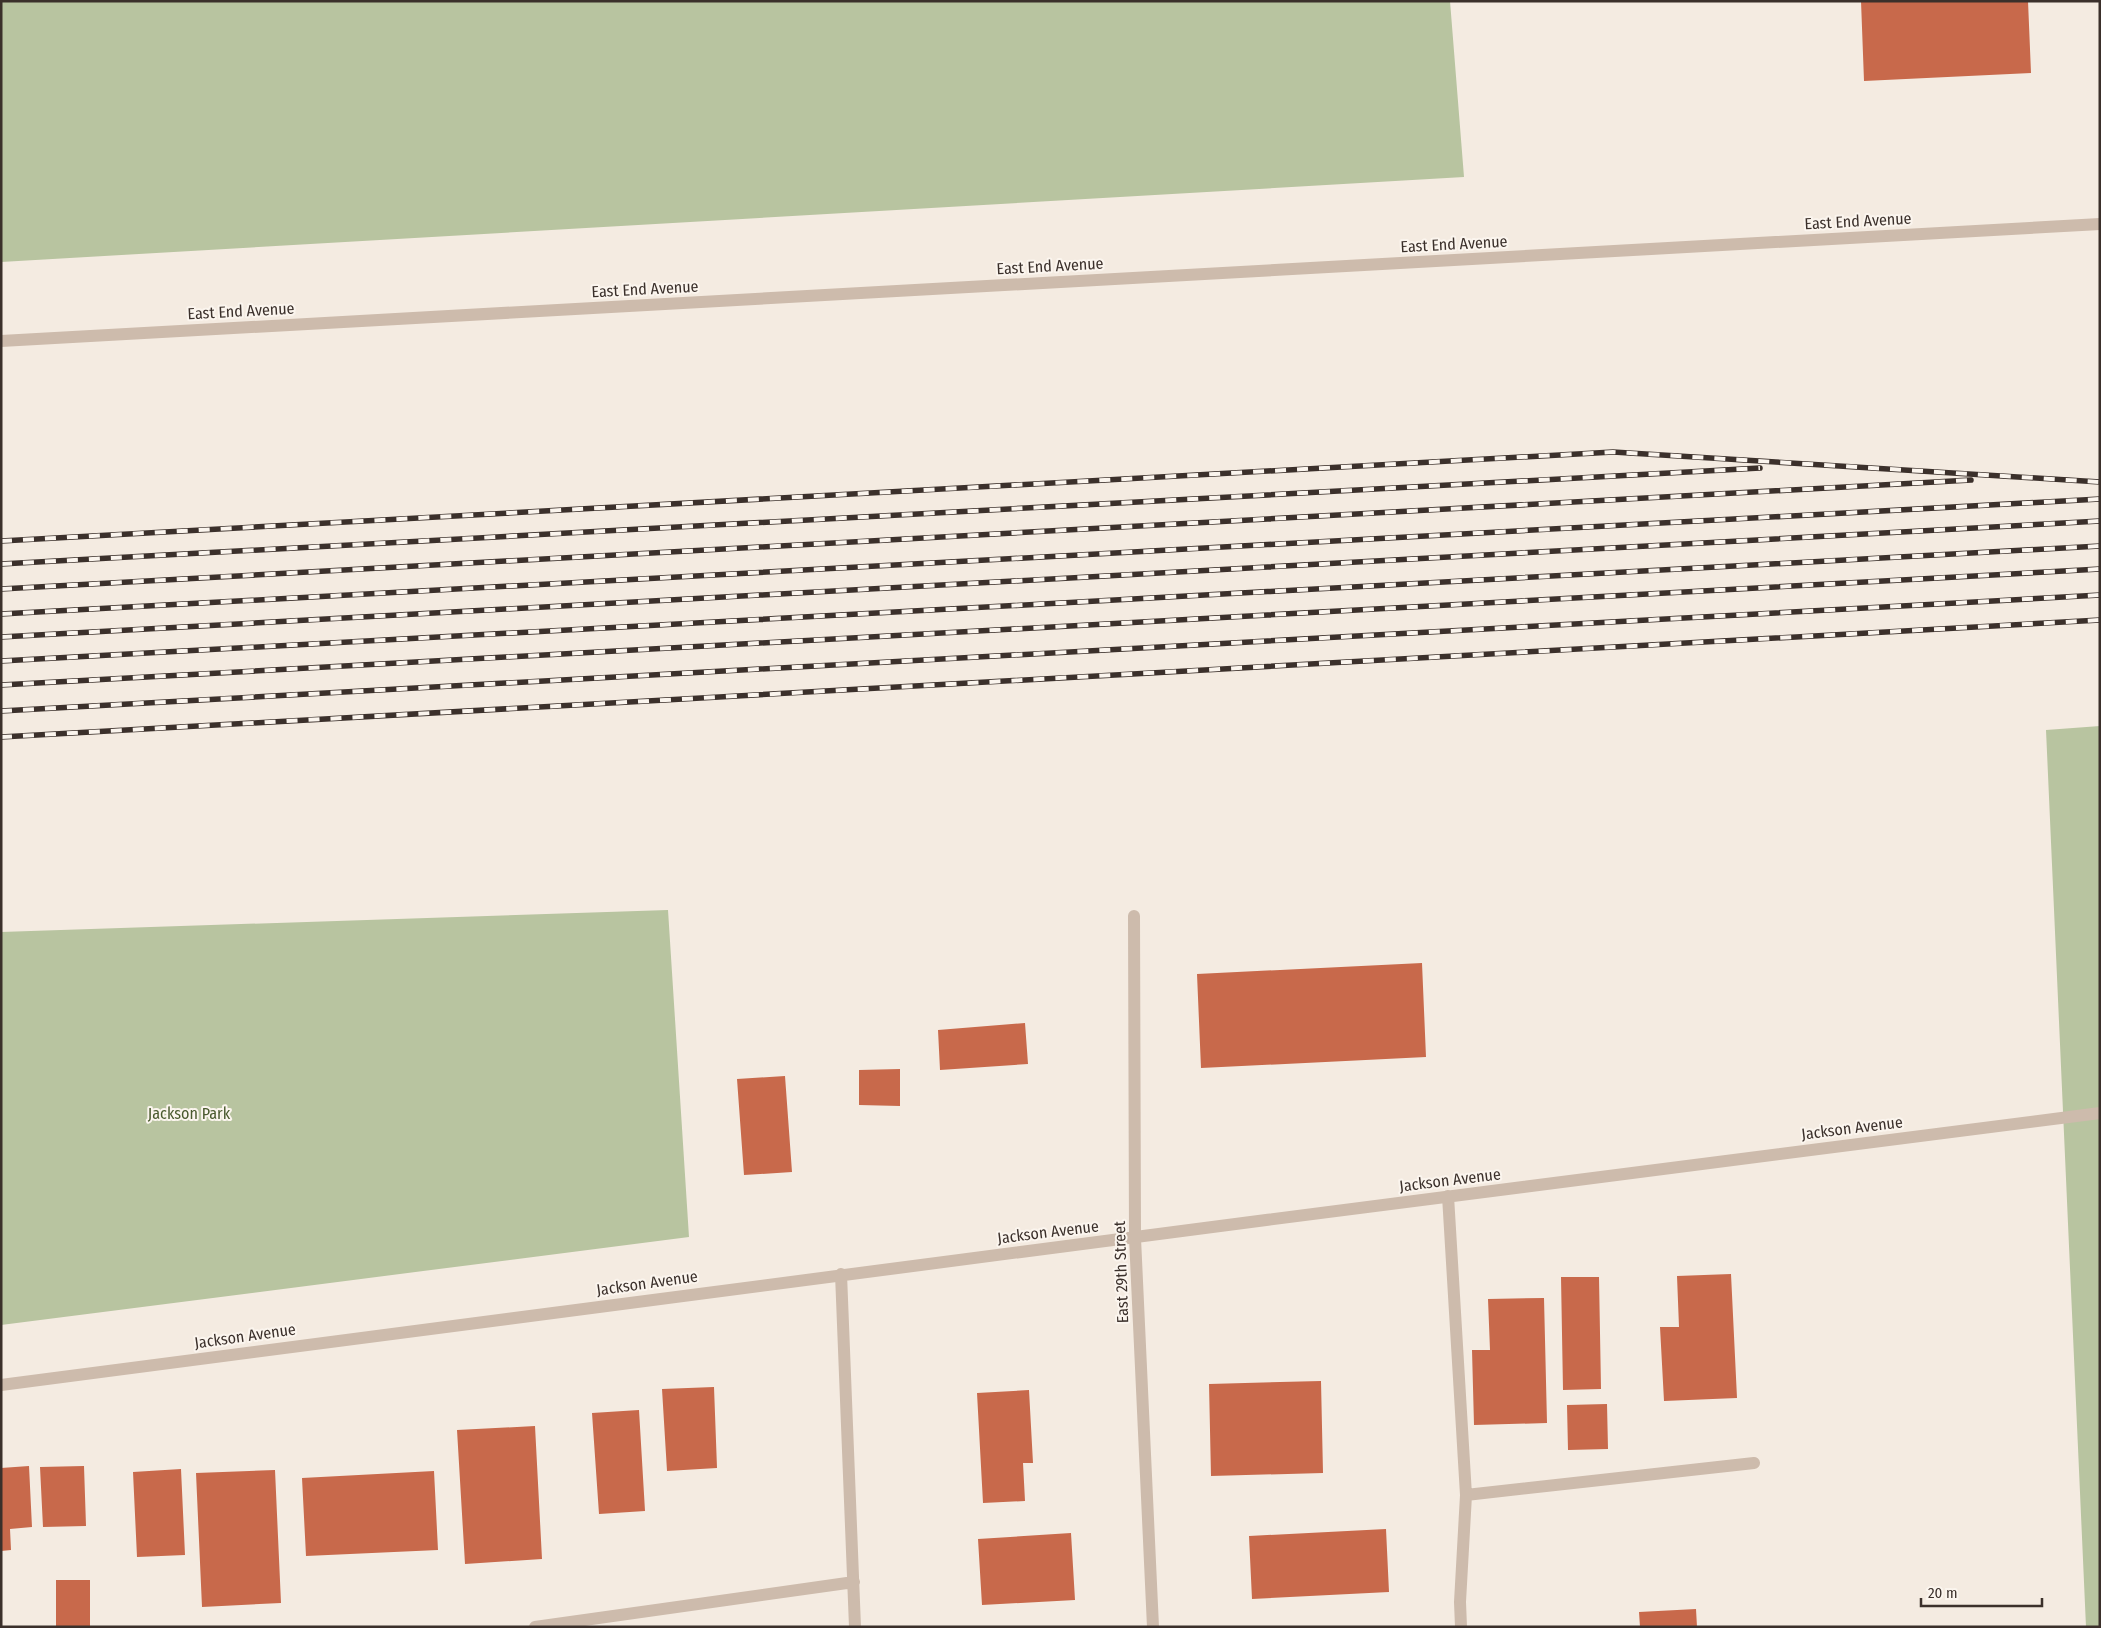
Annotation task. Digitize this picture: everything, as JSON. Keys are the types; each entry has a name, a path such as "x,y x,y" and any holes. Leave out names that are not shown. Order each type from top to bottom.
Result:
{"street":[{"name":"East End Avenue","path":"1,341 2100,224"},
{"name":"East 29th Street","path":"1134,916 1135,1238 1153,1627"},
{"name":"Jackson Avenue","path":"1,1385 841,1274 1135,1238 2100,1113"},
{"path":"1448,1196 1466,1495 1460,1602 1462,1627"},
{"path":"841,1274 855,1627"},
{"path":"1466,1495 1754,1463"},
{"path":"536,1627 854,1582"}],"green space":[{"path":"1,1 1450,1 1464,177 1,262"},
{"path":"2100,726 2100,1627 2086,1627 2046,730"},
{"name":"Jackson Park","path":"668,910 689,1237 1,1325 1,932"}],"building":[{"path":"1861,1 2028,1 2031,73 1864,81"},
{"path":"1422,963 1426,1057 1201,1068 1197,974"},
{"path":"1025,1023 1028,1064 940,1070 938,1030"},
{"path":"900,1069 900,1106 859,1105 859,1070"},
{"path":"785,1076 792,1172 744,1175 737,1079"},
{"path":"1731,1274 1737,1398 1664,1401 1660,1327 1679,1327 1677,1276"},
{"path":"1561,1277 1599,1277 1601,1389 1563,1390"},
{"path":"1544,1298 1547,1423 1474,1425 1472,1350 1490,1350 1488,1299"},
{"path":"1321,1381 1323,1473 1211,1476 1209,1384"},
{"path":"714,1387 717,1468 667,1471 662,1389"},
{"path":"1029,1390 1033,1463 1023,1463 1025,1501 983,1503 977,1393"},
{"path":"1607,1404 1608,1449 1568,1450 1567,1405"},
{"path":"639,1410 645,1511 599,1514 592,1413"},
{"path":"535,1426 542,1559 465,1564 457,1430"},
{"path":"29,1466 32,1527 10,1529 11,1550 1,1551 1,1468"},
{"path":"84,1466 86,1526 43,1527 40,1467"},
{"path":"181,1469 185,1555 137,1557 133,1472"},
{"path":"275,1470 281,1603 202,1607 196,1473"},
{"path":"434,1471 438,1550 306,1556 302,1478"},
{"path":"1386,1529 1389,1592 1252,1599 1249,1536"},
{"path":"1071,1533 1075,1600 982,1605 978,1539"},
{"path":"56,1580 90,1580 90,1627 56,1627"},
{"path":"1696,1609 1697,1627 1640,1627 1639,1612"}],"railway":[{"path":"1,541 1613,452 2100,482"},
{"path":"1,564 1760,468"},
{"path":"1,589 1971,480"},
{"path":"1,614 2100,499"},
{"path":"1,637 2100,521"},
{"path":"1,661 2100,546"},
{"path":"1,685 2100,569"},
{"path":"1,711 2100,595"},
{"path":"1,737 2100,620"}]}
